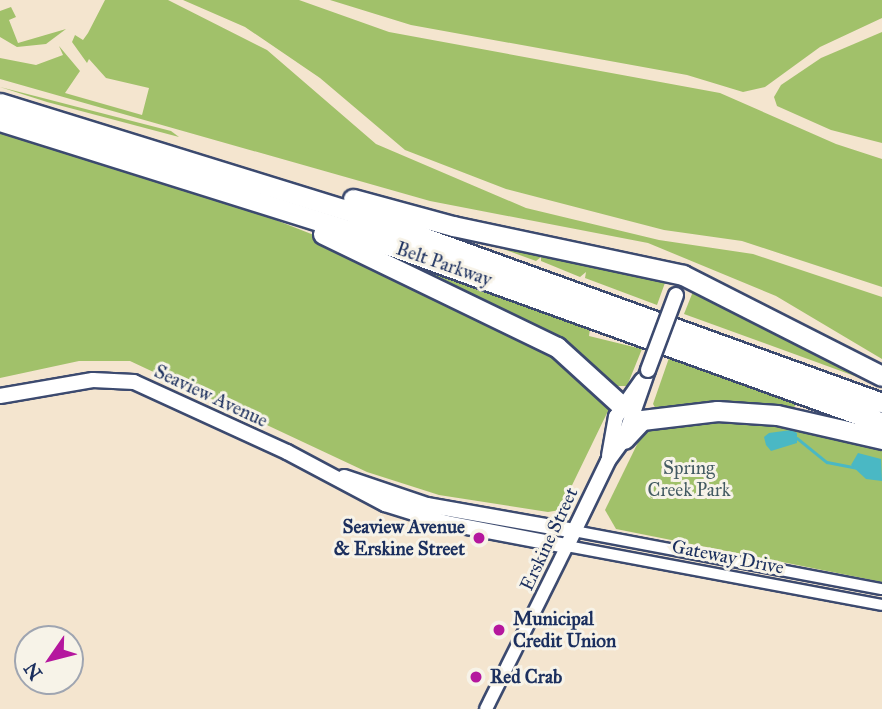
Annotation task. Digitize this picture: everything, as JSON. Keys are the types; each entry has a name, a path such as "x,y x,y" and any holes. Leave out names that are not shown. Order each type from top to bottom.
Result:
{"highway":[{"name":"Belt Parkway","path":"0,103 106,133 451,246 882,403"},
{"name":"Belt Parkway","path":"0,121 253,199 882,423"},
{"path":"106,133 197,150 428,220 684,275 882,376"},
{"path":"253,199 557,347 623,407"},
{"path":"624,439 646,419 726,411 777,415 882,439"}],"main road":[{"name":"Erskine Street","path":"567,545 608,461 624,439 684,275"},
{"name":"Erskine Street","path":"608,461 616,417 648,370"},
{"name":"Seaview Avenue","path":"0,396 93,380 134,382 318,468 372,499 412,514 567,545"},
{"name":"Seaview Avenue","path":"318,468 427,505 574,531"}],"street":[{"name":"Gateway Drive","path":"574,531 882,589"},
{"name":"Gateway Drive","path":"567,545 882,605"},
{"name":"Erskine Street","path":"486,709 567,545"}],"green space":[{"path":"105,0 168,0 267,50 376,144 526,208 659,240 753,254 882,297 882,359 776,296 648,243 430,201 0,79 0,58 36,65 63,55 59,46 80,71 65,93 142,115 149,88 106,78 89,59 87,63 72,42 75,35 83,40"},
{"path":"183,0 299,0 389,32 720,93 836,144 882,159 882,287 742,241 664,230 506,189 405,150 320,78 245,27"},
{"path":"330,0 882,0 882,18 820,47 765,87 743,92 687,75 411,25"},
{"path":"11,7 16,17 9,20 18,43 66,29 46,44 17,47 0,37 0,11"},
{"path":"882,32 882,143 831,130 777,106 774,97 781,85 821,58"},
{"path":"0,87 171,131 179,137 47,102"},
{"path":"0,128 49,142 113,169 215,196 319,237 544,345 609,409 560,510 548,512 439,495 367,472 130,361 79,361 0,378"},
{"path":"448,229 666,280 657,305 585,278 586,272 580,277 541,261 541,257 536,261"},
{"path":"424,268 590,329 589,336 642,349 627,386 617,386 571,344 418,269"},
{"path":"694,289 882,381 882,386 684,314"},
{"path":"669,358 796,404 793,409 656,409 653,404"},
{"name":"Spring Creek Park","path":"740,416 882,445 882,582 616,529 605,510 647,424"}],"water":[{"path":"791,430 797,433 797,443 771,451 766,445 764,437 769,433"},
{"path":"858,453 881,459 882,481 866,479 851,465"}],"waterway":[{"path":"797,438 827,462 857,468"}],"place":[{"name":"Seaview Avenue & Erskine Street","path":"479,538"},
{"name":"Municipal Credit Union","path":"499,630"},
{"name":"Red Crab","path":"476,677"}]}
